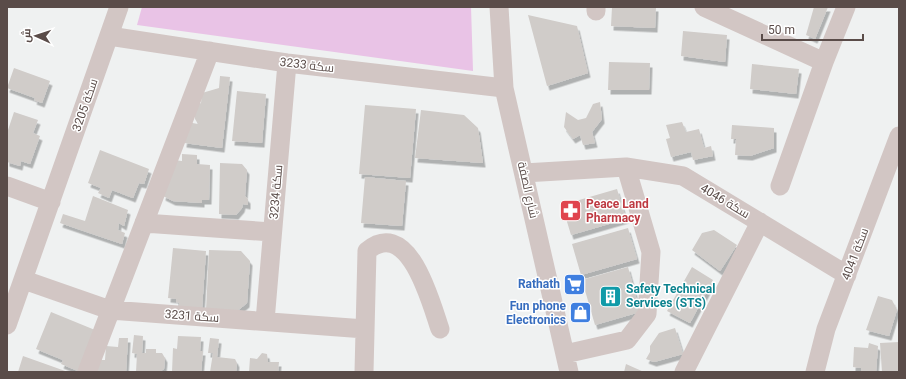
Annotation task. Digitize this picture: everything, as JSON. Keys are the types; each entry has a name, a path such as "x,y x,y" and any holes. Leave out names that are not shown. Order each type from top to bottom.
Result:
{"street":[{"name":"سكة 3205","path":"7,325 119,7"},
{"name":"شارع الصفة","path":"499,7 504,88 567,363"},
{"path":"704,7 744,16 824,62"},
{"path":"780,186 824,62 846,7"},
{"name":"سكة 3233","path":"109,36 287,62 504,88"},
{"path":"86,372 210,51"},
{"name":"سكة 3234","path":"265,321 287,62"},
{"name":"سكة 4041","path":"815,372 826,329 899,139"},
{"path":"567,363 627,340 647,314 651,252 626,167"},
{"name":"سكة 4046","path":"524,173 626,167 683,176 760,222 684,372"},
{"path":"7,186 51,202"},
{"path":"760,222 847,275"},
{"path":"144,223 272,232"},
{"path":"364,372 367,251 376,244 388,242 400,247 414,264 426,283 440,329"},
{"name":"سكة 3231","path":"24,280 110,310 365,329"}],"shaded area":[{"path":"142,7 471,7 473,71 137,25"}],"building":[{"path":"612,7 656,7 655,28 611,26"},
{"path":"814,7 828,7 815,39 806,35"},
{"path":"528,15 577,26 588,73 547,86"},
{"path":"683,31 727,35 725,62 681,56"},
{"path":"609,62 650,63 649,90 608,90"},
{"path":"752,64 799,69 796,94 750,89"},
{"path":"14,68 50,81 42,103 34,100 35,98 7,88"},
{"path":"220,76 230,77 222,148 184,143 187,122 198,124 195,119 195,106 201,103 202,93 219,88"},
{"path":"237,91 266,94 262,143 232,141"},
{"path":"600,102 602,119 592,132 595,143 583,145 580,135 573,139 564,127 566,112 578,120 586,118 593,104"},
{"path":"365,105 416,109 410,178 359,174"},
{"path":"421,110 464,115 478,128 483,163 415,158"},
{"path":"14,112 38,120 33,133 40,136 30,164 21,161 20,166 7,162 7,133"},
{"path":"682,122 686,132 699,129 704,148 711,146 713,156 693,160 691,152 671,157 666,139 670,138 666,125"},
{"path":"732,125 774,128 774,148 750,156 735,155 736,139 731,139"},
{"path":"100,150 149,169 144,184 139,183 133,198 112,190 109,198 98,193 101,188 88,183"},
{"path":"182,154 197,155 197,164 210,165 209,200 202,200 202,203 173,201 163,196 173,160 182,161"},
{"path":"220,163 242,164 247,170 245,196 248,199 248,205 243,204 242,208 236,215 219,214"},
{"path":"365,177 406,181 402,226 361,223"},
{"path":"617,189 626,219 571,235 562,205"},
{"path":"93,196 128,210 124,226 119,223 118,230 125,233 122,244 60,223 63,214 85,221"},
{"path":"628,228 637,259 581,275 572,244"},
{"path":"714,230 737,245 720,271 692,250 702,233"},
{"path":"173,248 206,251 202,309 179,307 179,303 176,302 176,299 168,298"},
{"path":"209,250 241,251 250,261 247,303 236,312 206,310"},
{"name":"Safety Technical Services (STS)","path":"628,267 640,312 595,325 582,280"},
{"path":"692,267 713,280 690,323 667,311"},
{"path":"878,296 892,300 897,310 889,336 866,330"},
{"path":"51,312 95,330 78,371 61,364 63,360 36,349"},
{"path":"675,328 683,354 654,362 646,359 650,352 650,346 659,333"},
{"path":"134,335 143,336 142,353 146,353 146,349 156,349 156,353 162,353 165,358 164,369 159,372 136,372 137,354 132,353"},
{"path":"178,336 201,337 200,351 203,351 201,372 172,372 173,348 177,349"},
{"path":"119,338 128,338 126,372 94,372 95,360 105,360 106,346 118,347"},
{"path":"210,338 219,339 217,357 235,359 237,363 236,372 210,372 213,353 208,353"},
{"path":"899,342 899,372 882,372 880,343"},
{"path":"869,343 878,346 876,372 861,372 861,368 853,367 854,347 868,348"},
{"path":"262,353 267,354 268,362 279,362 278,372 249,372 250,358 257,359"},
{"path":"23,356 68,372 18,372"},
{"path":"626,364 644,372 624,372"}],"place":[{"name":"Peace Land Pharmacy","path":"570,211"},
{"name":"Rathath","path":"575,284"},
{"name":"Safety Technical Services (STS)","path":"611,296"},
{"name":"Fun phone Electronics","path":"581,313"}]}
